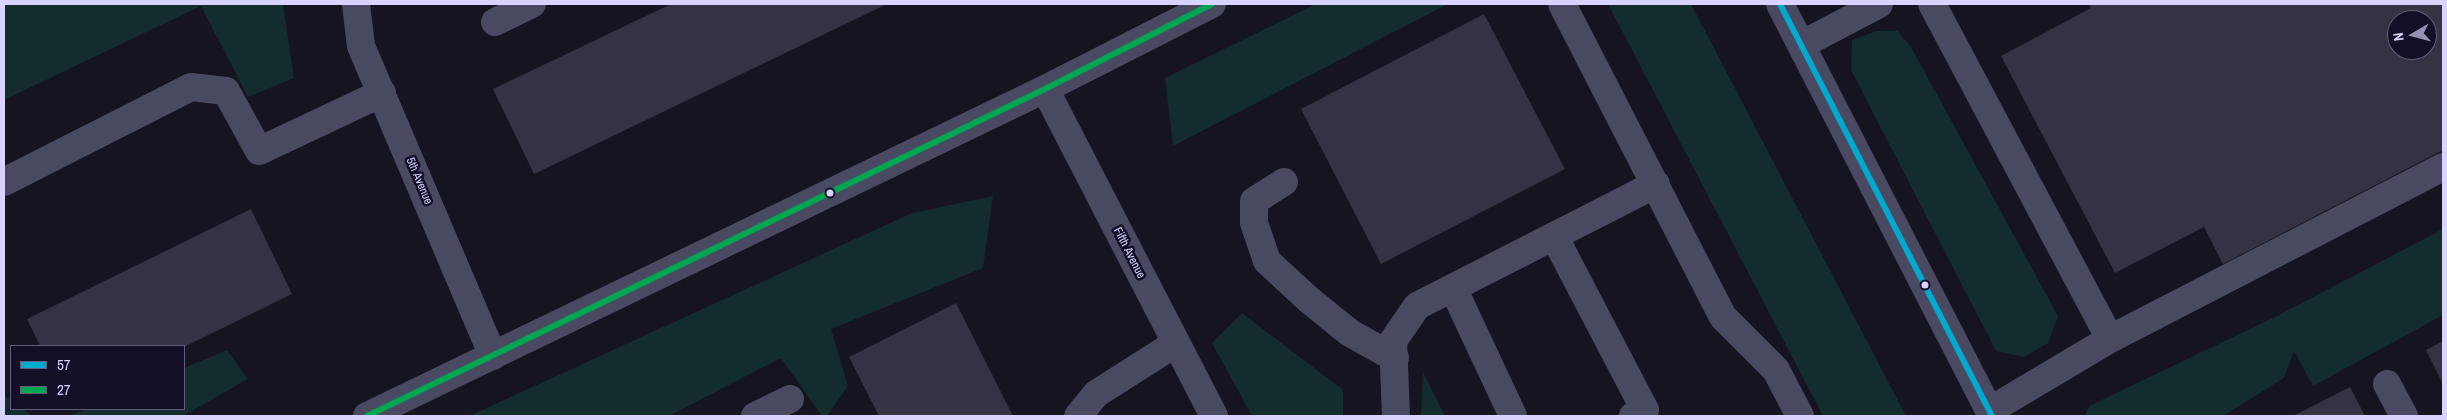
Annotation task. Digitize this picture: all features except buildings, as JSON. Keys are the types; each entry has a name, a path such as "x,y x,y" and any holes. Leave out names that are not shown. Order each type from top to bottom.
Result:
{"street":[{"name":"5th Avenue","path":"356,4 361,46 493,356"},
{"path":"494,22 532,4"},
{"path":"367,416 1045,89 1212,4"},
{"path":"1562,4 1723,317 1776,370 1800,416"},
{"path":"1780,4 1990,414 2110,339 2443,167"},
{"path":"1801,45 1879,4"},
{"path":"1932,4 2110,339"},
{"path":"4,182 191,87 226,91 260,151 382,93"},
{"name":"Fifth Avenue","path":"1045,89 1214,416"},
{"path":"1284,182 1254,201 1254,223 1267,261 1308,299 1350,333 1394,358"},
{"path":"1396,416 1394,341 1417,306 1656,184"},
{"path":"1554,236 1645,410 1633,416"},
{"path":"1452,288 1513,416"},
{"path":"1078,416 1096,394 1176,343"},
{"path":"2387,384 2404,416"},
{"path":"755,416 790,399"}],"green space":[{"path":"4,4 283,4 294,78 248,97 201,6 4,100"},
{"path":"1316,4 1448,4 1173,146 1165,78"},
{"path":"1608,4 1691,4 1906,416 1823,416"},
{"path":"1877,31 1898,31 1911,47 2058,316 2048,343 2024,357 1996,351 1851,70 1852,40"},
{"path":"993,196 983,268 831,329 848,386 827,416 822,416 781,358 669,416 469,416 912,213"},
{"path":"2443,229 2443,315 2313,386 2294,351 2284,378 2223,416 2085,416 2089,406 2275,317"},
{"path":"1242,313 1343,390 1343,416 1252,416 1212,343"},
{"path":"227,350 248,379 183,416 69,416 84,410 185,410 185,368"},
{"path":"1423,372 1445,416 1421,416"},
{"path":"4,395 10,400 10,410 24,410 33,416 4,416"}],"transit line":[{"name":"27","path":"367,416 1045,89 1212,4"},
{"name":"57","path":"1780,4 1992,416"}]}
